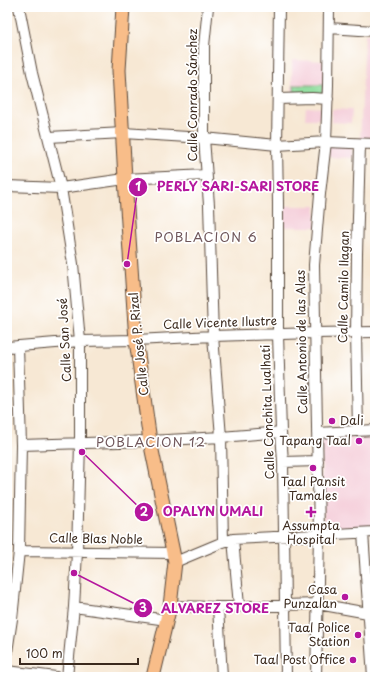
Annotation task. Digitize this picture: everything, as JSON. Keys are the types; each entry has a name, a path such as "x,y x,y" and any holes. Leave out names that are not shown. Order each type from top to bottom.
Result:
{"main road":[{"name":"Calle José P. Rizal","path":"123,7 119,70 136,340 150,441 174,558 170,606 153,677"}],"street":[{"name":"Calle San José","path":"21,7 32,73 61,188 73,264 80,341 80,443 77,552 74,607 67,677"},
{"name":"Calle Conrado Sánchez","path":"208,7 204,46 204,138 209,205 213,336 221,437 222,542"},
{"name":"Calle Conchita Lualhati","path":"279,7 277,145 278,334 283,462 286,677"},
{"name":"Calle Antonio de las Alas","path":"316,677 319,534 314,265 326,142 329,7"},
{"path":"329,28 375,31"},
{"path":"278,99 328,99"},
{"path":"49,137 123,134 204,138 277,145 326,142 375,144"},
{"name":"Calle Camilo Ilagan","path":"358,431 356,333 360,144"},
{"path":"7,186 61,188 125,179 206,175"},
{"name":"Calle Vicente Ilustre","path":"7,347 80,341 315,332 375,332"},
{"path":"7,652 19,551 21,445 18,346"},
{"path":"317,433 375,430"},
{"path":"21,445 150,441 281,432"},
{"path":"283,462 318,461"},
{"path":"174,558 233,539 375,532"},
{"path":"363,533 371,613 374,677"},
{"path":"233,539 240,606"},
{"name":"Calle Blas Noble","path":"19,551 77,552 174,558"},
{"path":"170,606 218,607 318,604 371,613"},
{"path":"74,607 167,620"},
{"path":"218,607 222,677"},
{"path":"7,671 56,677"}],"shaded area":[{"path":"365,34 375,34 375,144 360,144"},
{"path":"292,60 327,61 326,98 292,97"},
{"path":"306,107 327,108 326,119 305,119"},
{"path":"332,109 352,110 351,123 331,122"},
{"path":"328,143 352,145 352,158 327,157"},
{"path":"281,206 316,206 316,227 281,227"},
{"path":"375,434 375,526 324,529 321,436"}],"green space":[{"path":"294,85 323,85 322,96 295,97"}],"place":[{"name":"PERLY SARI-SARI STORE","path":"127,264"},
{"name":"Dali","path":"332,421"},
{"name":"Tapang Taal","path":"359,441"},
{"name":"OPALYN UMALI","path":"82,452"},
{"name":"Taal Pansit Tamales","path":"313,468"},
{"name":"Assumpta Hospital","path":"311,512"},
{"name":"ALVAREZ STORE","path":"74,573"},
{"name":"Casa Punzalan","path":"345,597"},
{"name":"Taal Police Station","path":"358,635"},
{"name":"Taal Post Office","path":"353,660"}],"district":[{"name":"POBLACION 6","path":"206,237"},
{"name":"POBLACION 12","path":"151,442"}]}
